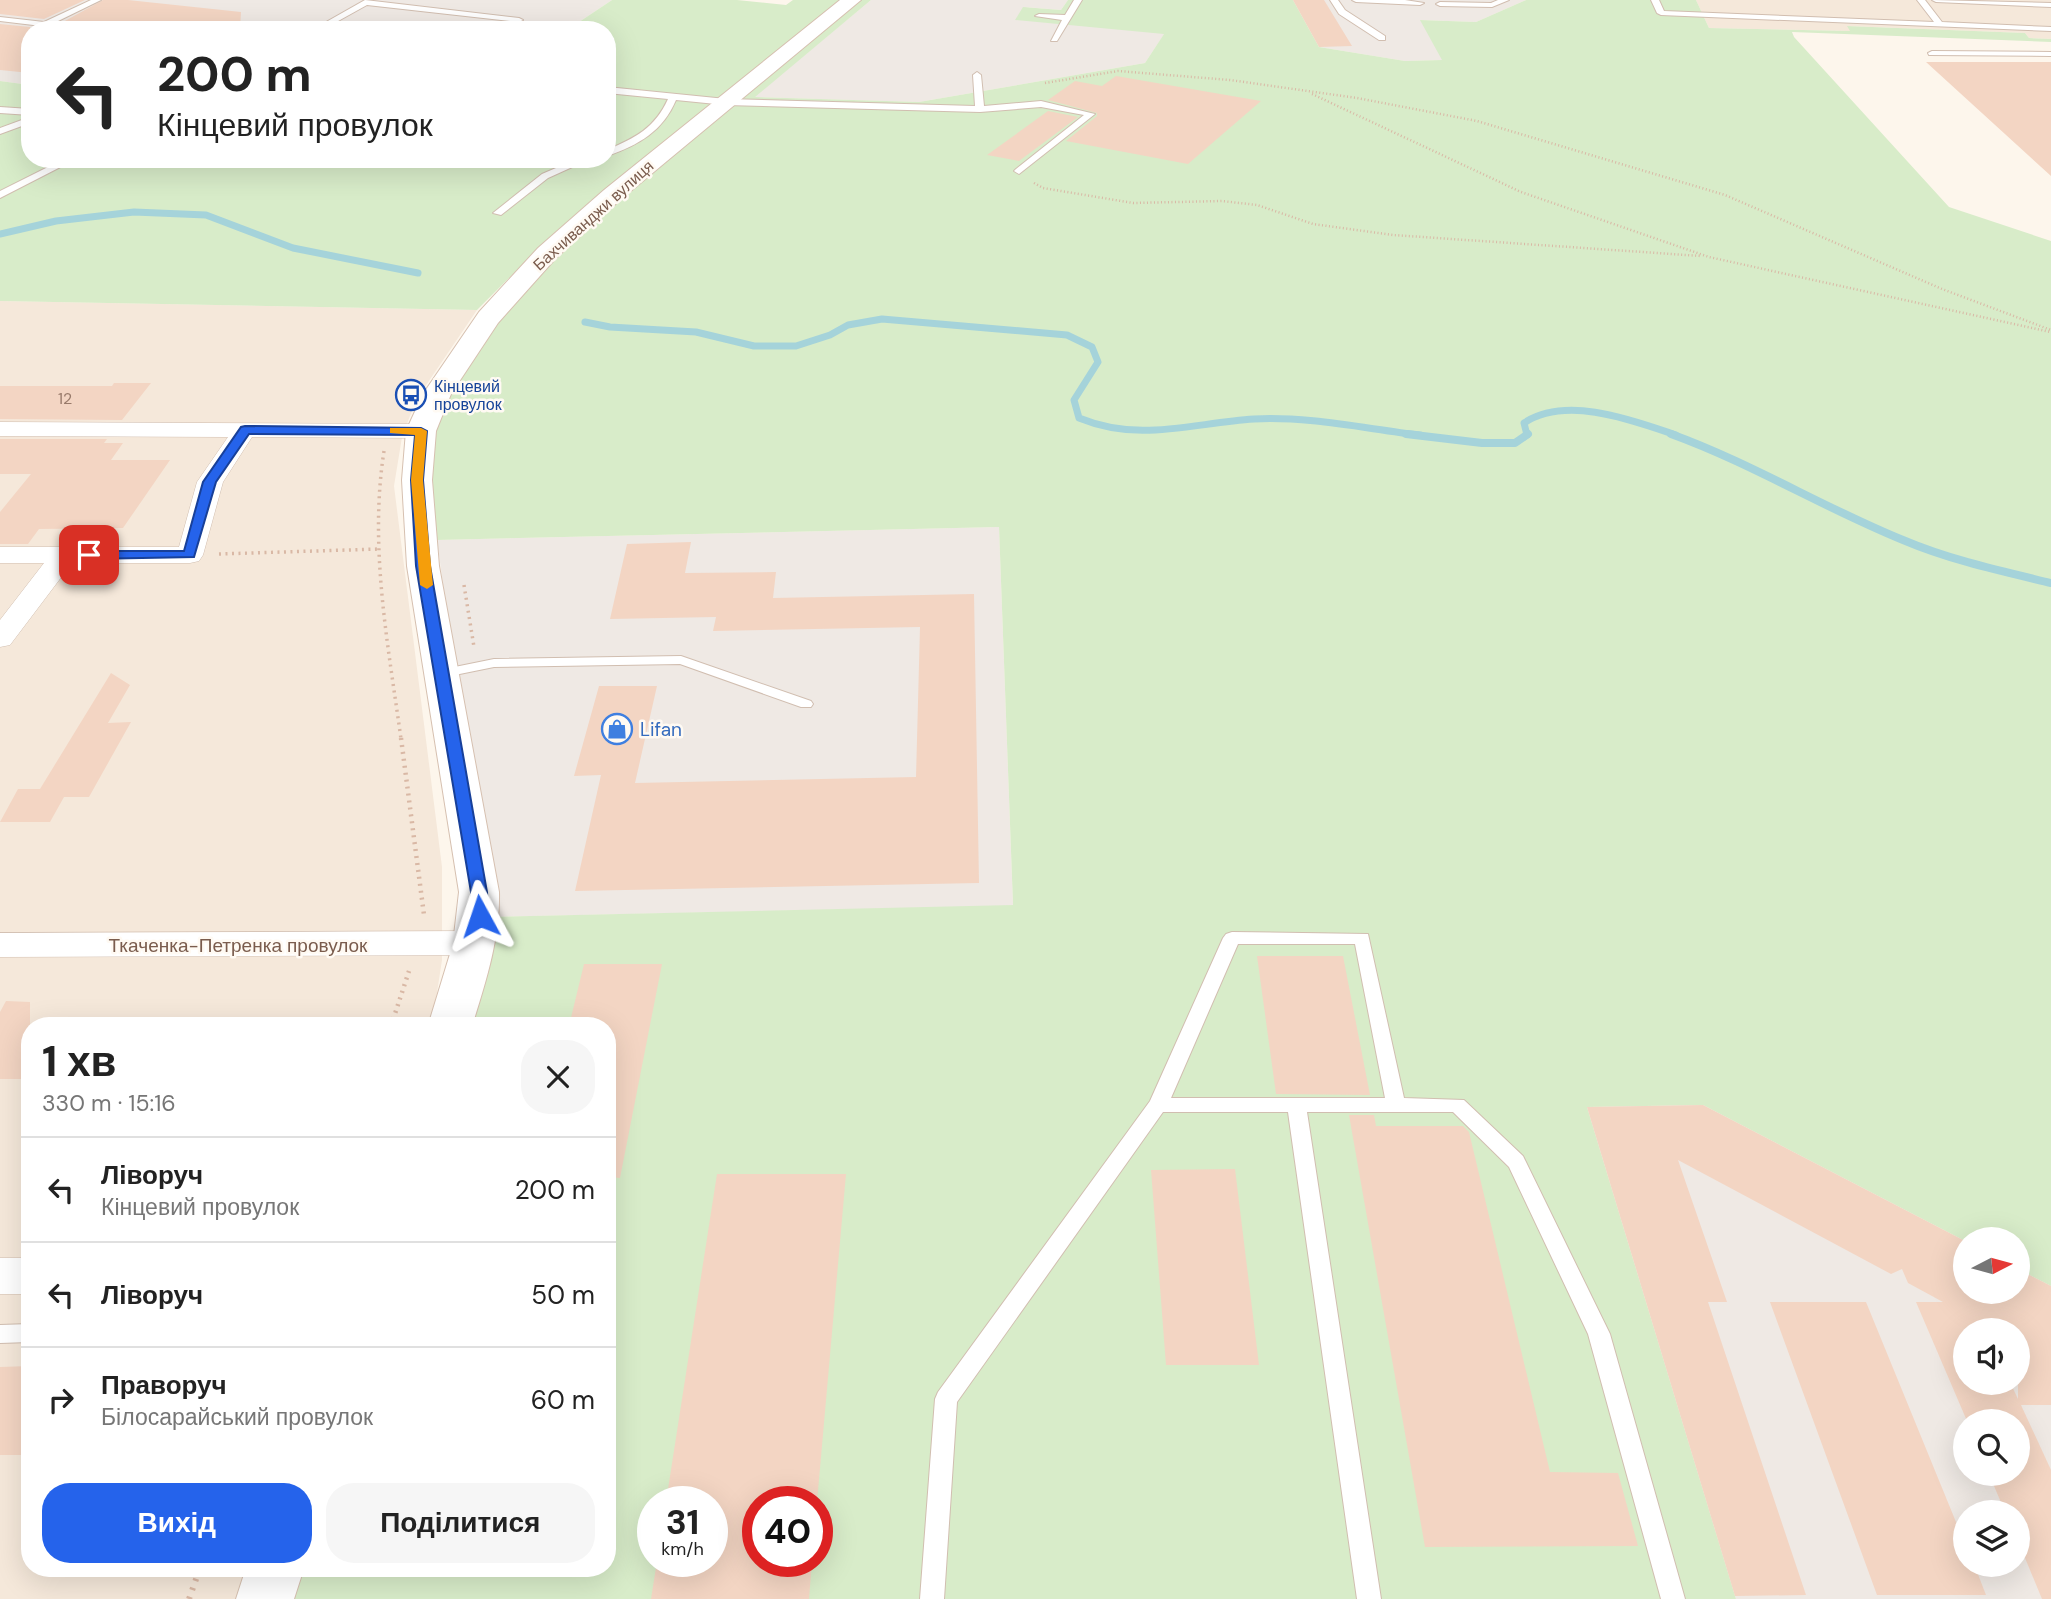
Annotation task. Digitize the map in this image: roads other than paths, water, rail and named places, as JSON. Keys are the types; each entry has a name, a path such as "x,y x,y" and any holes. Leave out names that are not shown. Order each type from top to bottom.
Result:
{"street":[{"name":"Бахчиванджи вулиця","path":"453,1017 476,943 480,916 479,892 423,566 417,480 421,431 437,394 488,318 547,253 612,195 852,0"},
{"path":"0,429 421,431"},
{"path":"0,555 190,555 210,482 245,430"},
{"path":"0,639 64,555"},
{"name":"Ткаченка-Петренка провулок","path":"0,945 476,943"},
{"path":"0,1276 21,1276"},
{"path":"265,1599 272,1577"}],"lane":[{"path":"52,21 97,0"},
{"path":"1054,39 1078,0"},
{"path":"1334,0 1342,12 1382,38"},
{"path":"1356,0 1420,3"},
{"path":"1440,4 1492,5 1505,0"},
{"path":"1655,0 1661,13 1710,11 2051,29"},
{"path":"1921,0 1940,24"},
{"path":"1936,0 2051,5"},
{"path":"333,21 368,2 519,20"},
{"path":"1038,16 1067,18"},
{"path":"0,19 21,21"},
{"path":"1932,53 2051,54"},
{"path":"977,75 980,109"},
{"path":"616,91 726,102 980,109 1041,104 1090,114 1019,172"},
{"path":"616,149 642,138 665,119 673,97"},
{"path":"0,110 21,112"},
{"path":"0,131 21,123"},
{"path":"0,195 54,168"},
{"path":"498,213 545,176 564,168"},
{"path":"440,674 494,663 681,660 806,704"},
{"path":"932,1599 946,1399 1158,1105 1232,938 1362,938 1396,1105"},
{"path":"1158,1105 1457,1105 1516,1162 1599,1334 1673,1599"},
{"path":"1296,1105 1369,1599"},
{"path":"0,1334 21,1333"}],"waterway":[{"path":"0,234 56,221 134,212 206,215 293,248 418,273"},
{"path":"585,322 610,327 696,332 754,346 796,346 830,335 848,325 882,319 1067,335 1092,347 1098,362 1074,400 1079,418 1101,425 1145,430 1274,419 1316,421 1420,435"},
{"path":"1527,435 1524,423 1541,415 1579,411 1620,417 1676,435"},
{"path":"1406,434 1482,443 1515,443 1527,435"},
{"path":"1671,434 1730,458 1845,514 1921,547 1976,565 2051,583"}],"place":[{"name":"Кінцевий провулок","path":"411,395"},
{"name":"Lifan","path":"617,729"}]}
